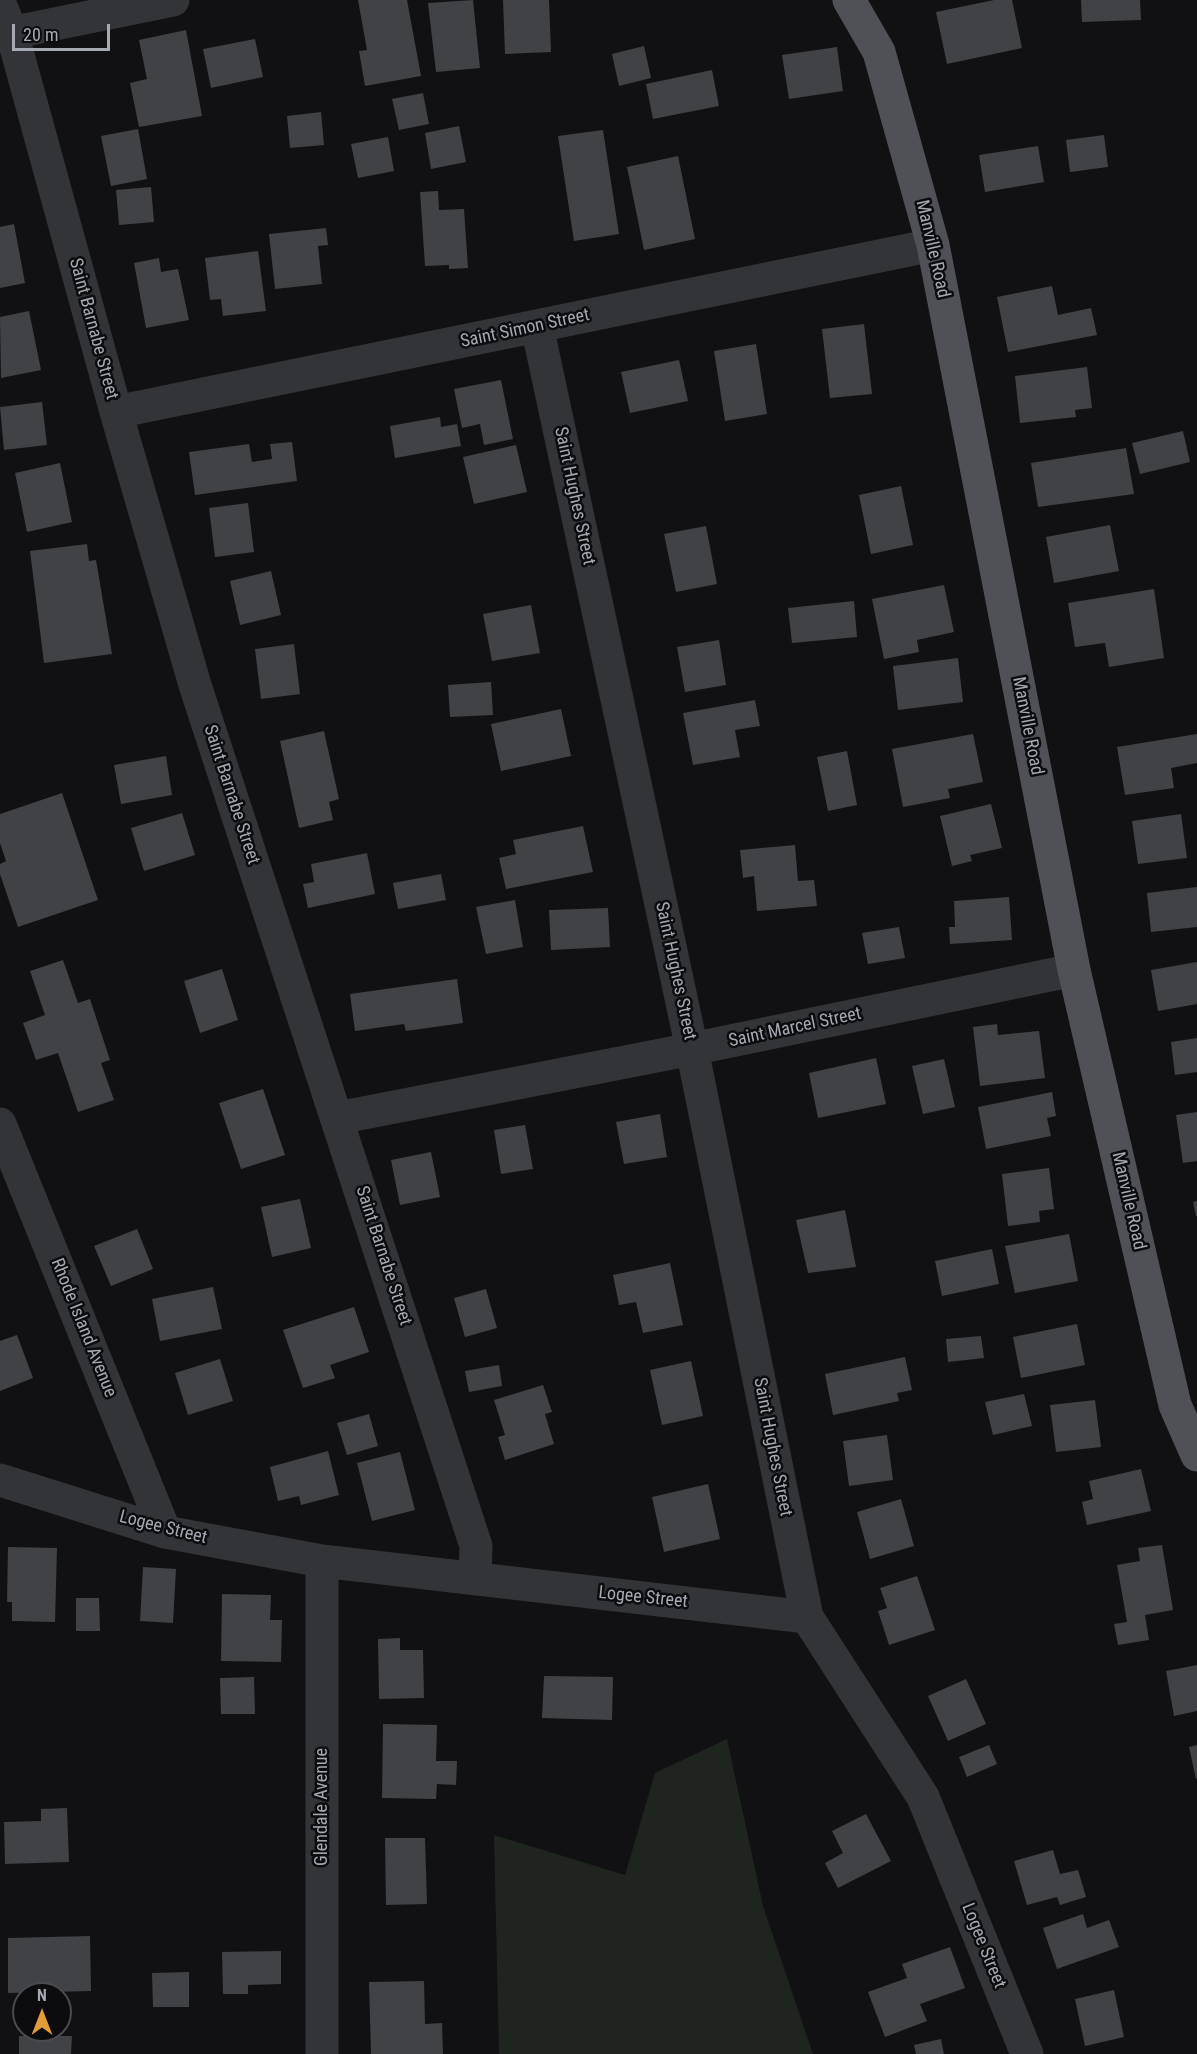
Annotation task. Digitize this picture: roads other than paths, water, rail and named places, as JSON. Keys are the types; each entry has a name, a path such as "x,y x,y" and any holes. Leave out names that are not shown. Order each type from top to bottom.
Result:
{"main road":[{"name":"Manville Road","path":"849,0 879,52 933,245 1074,970 1175,1405 1197,1455"}],"street":[{"path":"4,24 173,0"},
{"name":"Saint Barnabe Street","path":"4,24 195,685 476,1546 475,1579"},
{"name":"Saint Simon Street","path":"116,412 933,245"},
{"name":"Saint Hughes Street","path":"537,326 692,1049 807,1617"},
{"name":"Saint Marcel Street","path":"338,1118 692,1049 1074,970"},
{"name":"Rhode Island Avenue","path":"0,1124 165,1532"},
{"name":"Logee Street","path":"0,1480 165,1532 322,1561 807,1617 923,1797 1027,2054"},
{"name":"Glendale Avenue","path":"322,1561 322,2054"}]}
